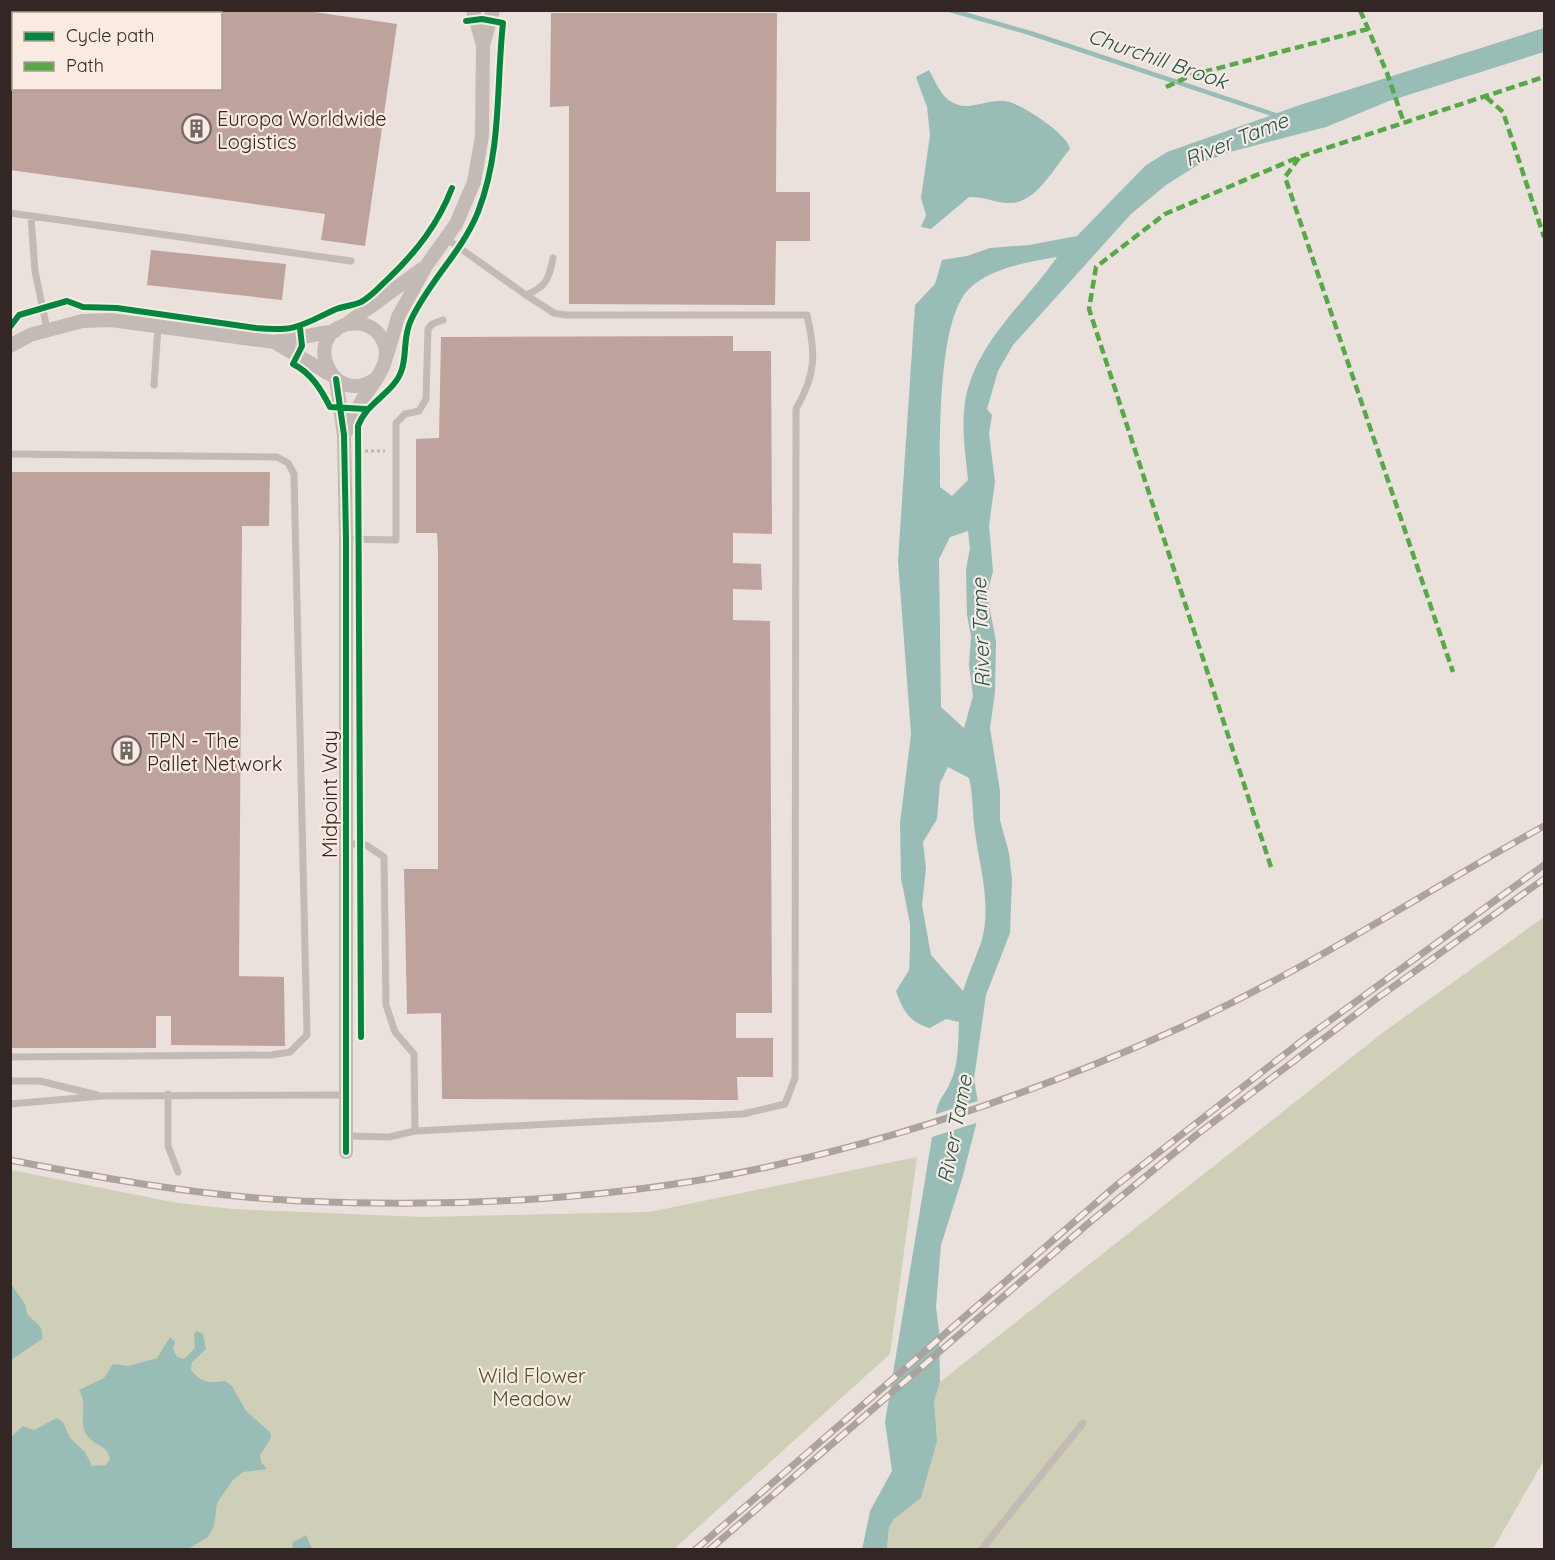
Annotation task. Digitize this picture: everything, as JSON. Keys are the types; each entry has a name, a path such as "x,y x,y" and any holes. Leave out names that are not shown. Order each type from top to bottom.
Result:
{"street":[{"path":"473,10 483,45"},
{"path":"344,435 385,367 398,317 426,266 447,239 474,182 482,136 483,45 493,10"},
{"path":"334,377 326,365 324,353 327,341 340,328 426,266"},
{"path":"10,346 47,329 82,321 111,320 274,342 358,323 373,328 384,342 387,355"},
{"path":"274,342 334,377 358,386 378,377"},
{"name":"Midpoint Way","path":"334,377 344,435 351,451 346,539 346,1152"}],"lane":[{"path":"10,213 351,261"},
{"path":"32,217 35,271 47,329"},
{"path":"346,1136 388,1137 415,1131 743,1114 785,1104 795,1078 796,409 812,378 814,363 807,315 566,315 554,313 447,239"},
{"path":"526,295 540,290 550,275 553,258"},
{"path":"346,539 396,540 396,423 405,414 419,411 426,399 428,329 432,324 443,320"},
{"path":"154,385 158,327"},
{"path":"10,454 277,457 288,464 294,474 307,1035 291,1052 271,1054 10,1057"},
{"path":"345,843 366,845 384,857 386,1005 395,1032 414,1054 415,1131"},
{"path":"10,1082 40,1082 102,1096"},
{"path":"168,1095 168,1146 178,1172"},
{"path":"10,1104 102,1096 345,1095"},
{"path":"981,1550 1083,1424"}],"path":[{"path":"351,451 358,443"},
{"path":"351,451 396,451"},
{"path":"351,451 358,462"}],"green space":[{"path":"1544,917 1544,1460 1493,1549 887,1550 889,1527 894,1519 921,1498 931,1460 934,1402 940,1382 1385,1031"},
{"name":"Wild Flower Meadow","path":"917,1157 890,1354 674,1549 11,1550 11,1170 178,1203 232,1209 423,1217 649,1212"}],"water":[{"name":"River Tame","path":"1544,28 1544,52 1389,101 1326,127 1230,152 1201,163 1166,185 1131,214 1013,345 998,371 987,409 992,415 989,434 995,482 989,525 993,571 987,595 996,641 995,692 990,728 1000,791 1000,820 1009,853 1012,879 1010,933 986,995 974,1079 978,1102 976,1125 941,1245 936,1307 940,1382 934,1402 937,1441 921,1498 894,1519 889,1527 887,1549 862,1550 870,1511 892,1471 885,1422 936,1113 953,1076 957,1061 959,1022 946,1019 930,1028 923,1026 904,1010 896,991 909,970 910,950 910,924 901,878 900,823 911,734 898,561 915,305 935,284 942,260 967,256 990,248 1029,245 1077,236 1145,166 1167,152 1300,105","holes":["1057,257 1000,328 976,367 968,388 964,411 968,480 952,496 940,487 941,414 946,355 958,306 968,290 987,276 1010,267","968,531 970,548 966,569 967,615 971,636 969,665 973,696 964,728 941,707 939,559 950,537","948,767 969,778 984,883 986,913 984,928 981,943 963,991 931,955 922,905 926,868 923,842 937,819 940,783"]},
{"path":"929,70 944,95 956,104 970,106 998,101 1012,103 1042,120 1061,136 1070,149 1038,190 1021,201 1012,203 969,197 931,229 921,227 926,215 921,198 930,135 927,107 916,77"},
{"path":"11,1284 25,1304 27,1314 42,1330 42,1339 11,1360"},
{"path":"197,1331 203,1334 206,1349 192,1362 191,1370 203,1380 225,1381 232,1386 246,1411 270,1432 271,1438 260,1455 261,1462 267,1469 243,1472 232,1481 217,1503 214,1526 208,1537 188,1549 11,1549 10,1438 23,1426 34,1430 57,1418 63,1422 70,1438 85,1452 92,1466 106,1465 110,1459 106,1450 91,1440 85,1432 83,1400 79,1390 104,1378 113,1364 128,1366 157,1358 170,1337 175,1342 173,1349 177,1357 184,1359 195,1348 194,1333"},
{"path":"306,1535 312,1549 293,1549 292,1543"}],"pier":[{"path":"981,1100 979,1122 929,1138 933,1115"}],"building":[{"name":"Europa Worldwide Logistics","path":"18,10 300,10 397,24 365,246 321,240 325,214 10,170 12,51 12,90 222,90 222,12 18,12"},
{"path":"551,13 777,13 776,192 810,192 810,241 776,241 775,305 569,304 569,106 550,107"},
{"path":"151,250 286,264 282,300 147,285"},
{"path":"733,336 733,351 771,351 772,534 733,533 733,563 761,564 762,590 733,589 733,620 770,621 772,1013 736,1013 736,1038 773,1038 773,1077 737,1077 738,1100 442,1099 441,1013 407,1014 404,869 438,869 438,552 437,533 416,533 416,439 439,438 441,337"},
{"name":"TPN - The Pallet Network","path":"10,472 270,472 269,526 242,526 239,976 284,977 285,1046 171,1045 171,1016 156,1016 156,1048 10,1048"}],"waterway":[{"name":"Churchill Brook","path":"950,10 1030,33 1281,117"}],"railway":[{"path":"10,1160 190,1191 263,1199 359,1203 479,1202 599,1194 718,1177 776,1165 878,1139 979,1108 1078,1071 1175,1030 1316,958 1544,826"},
{"path":"695,1550 1118,1184 1303,1040 1544,865"},
{"path":"709,1550 1090,1222 1195,1136 1376,999 1544,879"}],"marked path":[{"path":"1360,10 1387,73 1404,123"},
{"path":"1166,87 1192,75 1368,29"},
{"path":"1271,867 1089,309 1096,267 1165,214 1299,157 1544,77"},
{"path":"1486,97 1503,112 1544,237"},
{"path":"1299,158 1285,177 1453,672"}],"cycle path":[{"path":"361,1037 358,426 362,417 398,377 402,369 411,320 471,227 486,189 495,142 503,23 482,19 466,21"},
{"path":"10,327 19,315 67,301 83,307 117,308 256,328 280,329 305,324 337,309 361,302 372,294 418,247 440,213 452,188"},
{"path":"300,328 302,346 293,364 315,382 330,407 366,409"},
{"path":"336,379 344,435 346,539 346,1152"}],"place":[{"name":"Europa Worldwide Logistics","path":"196,129"},
{"name":"TPN - The Pallet Network","path":"126,751"}]}
